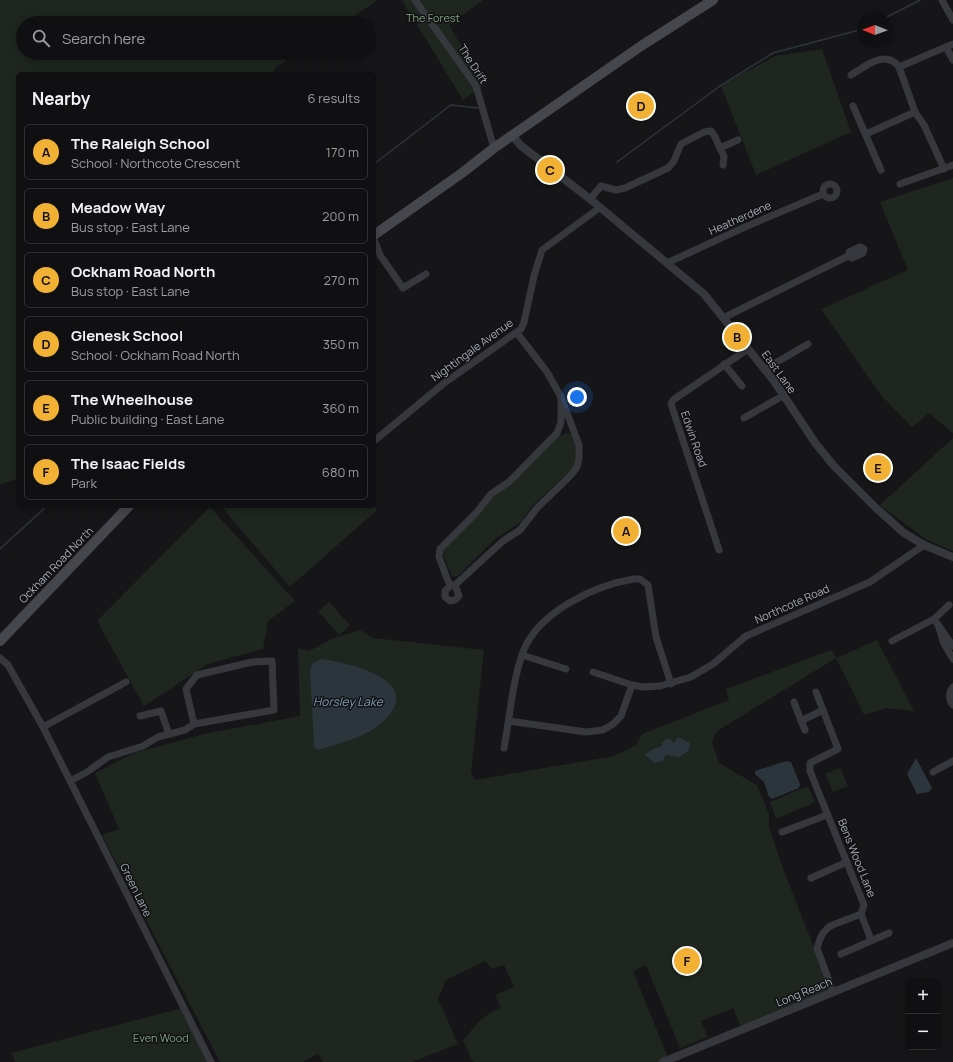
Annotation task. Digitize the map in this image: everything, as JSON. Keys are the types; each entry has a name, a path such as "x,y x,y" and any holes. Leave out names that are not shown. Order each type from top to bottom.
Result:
{"main road":[{"path":"376,234 462,173 494,148 641,46 713,0"},
{"name":"Ockham Road North","path":"0,641 126,508"}],"street":[{"name":"The Drift","path":"415,0 476,86 494,148"},
{"path":"942,0 953,20"},
{"path":"899,67 950,46 953,60"},
{"path":"851,75 877,59 888,59 896,62 915,112 924,125 944,168"},
{"path":"853,106 882,170"},
{"path":"866,134 915,112"},
{"path":"590,199 596,190 601,186 616,190 625,188 668,168 674,161 681,144 704,132 711,131 713,133 724,156 723,165"},
{"name":"East Lane","path":"513,136 520,145 590,199 704,294 765,369 816,444 834,466 886,518 924,545 953,557"},
{"path":"720,148 738,140"},
{"path":"900,184 953,165"},
{"name":"Heatherdene","path":"667,263 745,227 823,194"},
{"name":"Nightingale Avenue","path":"376,439 458,373 517,333 524,322 534,276 542,250 599,208"},
{"path":"376,244 380,255 403,288 426,274"},
{"path":"723,318 848,256"},
{"path":"517,333 548,372 561,397 579,446 579,463 572,473 537,508 520,530 503,541 453,585 448,581 439,557 440,549 476,513 491,494 509,482 561,428 567,427 574,433"},
{"path":"765,369 808,344"},
{"name":"Edwin Road","path":"719,550 671,404 673,400 748,349"},
{"path":"724,364 742,386"},
{"path":"744,418 784,396"},
{"path":"557,433 561,422 561,397"},
{"name":"Northcote Road","path":"593,672 632,685 653,687 671,684 691,677 713,664 746,636 870,582 924,545"},
{"path":"504,748 522,655 528,642 540,627 567,604 598,588 638,579 646,583 649,588 656,637 671,684"},
{"path":"892,641 936,622 949,605"},
{"path":"936,622 943,629 953,646"},
{"path":"936,622 939,633 953,659"},
{"path":"522,655 566,669"},
{"name":"Green Lane","path":"0,658 8,665 43,727 211,1062"},
{"path":"70,781 88,772 108,757 143,746 158,737 185,730 194,724 274,710 272,661 252,662 197,675 186,689 194,724"},
{"path":"43,727 126,682"},
{"path":"509,721 586,732 603,730 613,724 621,716 632,685"},
{"path":"952,704 950,690 953,687"},
{"path":"801,721 823,710 816,692"},
{"path":"794,702 805,730"},
{"name":"Bens Wood Lane","path":"823,710 838,749 810,763 809,768 864,905 861,914 830,926 823,933 820,940 818,948 833,992"},
{"path":"140,716 161,711 169,734"},
{"path":"933,772 953,762"},
{"path":"782,832 827,815"},
{"path":"811,878 847,862"},
{"path":"861,914 871,940"},
{"path":"841,954 889,933"},
{"name":"Long Reach","path":"663,1062 953,943"}],"green space":[{"path":"0,0 378,0 354,16 16,16 16,60 287,60 276,67 273,72 16,72 16,480 0,484"},
{"name":"The Forest","path":"402,0 483,0 449,25 484,85 463,100"},
{"path":"822,49 851,132 756,175 721,86 775,56"},
{"path":"953,178 953,433 929,413 912,427 881,395 821,309 908,270 880,202"},
{"path":"567,433 573,434 578,447 577,459 571,470 533,505 521,522 495,539 458,576 452,577 444,557 444,549 487,501 558,436"},
{"path":"953,438 953,551 927,540 880,505"},
{"path":"209,508 211,508 295,601 268,621 263,649 208,664 144,706 97,621"},
{"path":"223,508 375,508 377,510 290,587"},
{"path":"329,602 350,625 339,635 318,611"},
{"path":"360,630 373,638 484,650 471,772 475,780 614,756 636,745 642,734 729,700 726,689 831,650 837,658 877,640 914,711 886,708 864,715 836,658 717,731 712,742 719,763 757,785 769,814 769,827 781,863 830,989 833,992 742,1029 733,1008 701,1021 708,1037 680,1048 646,965 633,971 669,1060 663,1062 473,1062 463,1040 481,1019 501,1007 495,995 514,987 504,965 492,969 485,961 446,980 438,999 458,1044 412,1062 323,1062 318,1054 303,1062 220,1062 102,835 119,829 95,773 134,753 204,734 300,716 298,648 309,651 334,638"},
{"path":"840,768 848,786 833,792 825,774"},
{"path":"808,786 815,802 776,819 770,802"},
{"name":"Even Wood","path":"182,1008 211,1062 15,1062 11,1053"}],"water":[{"name":"Horsley Lake","path":"321,659 344,663 371,672 383,679 392,687 396,697 392,712 387,718 370,731 345,742 319,750 314,747 310,669 313,663"},
{"path":"678,737 690,743 689,750 679,757 666,755 662,761 655,763 645,755 651,750 662,746 662,742 668,738 674,743"},
{"path":"916,758 932,788 929,792 917,794 907,774"},
{"path":"786,761 791,762 800,784 799,788 772,799 769,797 764,782 755,774 755,771"}],"waterway":[{"path":"893,14 920,0"},
{"path":"617,162 720,86 773,53 857,31"},
{"path":"376,162 451,105 478,108"},
{"path":"0,549 45,508"}],"place":[{"name":"Glenesk School","path":"641,106"},
{"name":"Ockham Road North","path":"550,170"},
{"name":"Meadow Way","path":"737,337"},
{"name":"The Wheelhouse","path":"878,468"},
{"name":"The Raleigh School","path":"626,531"},
{"name":"The Isaac Fields","path":"687,961"}]}
